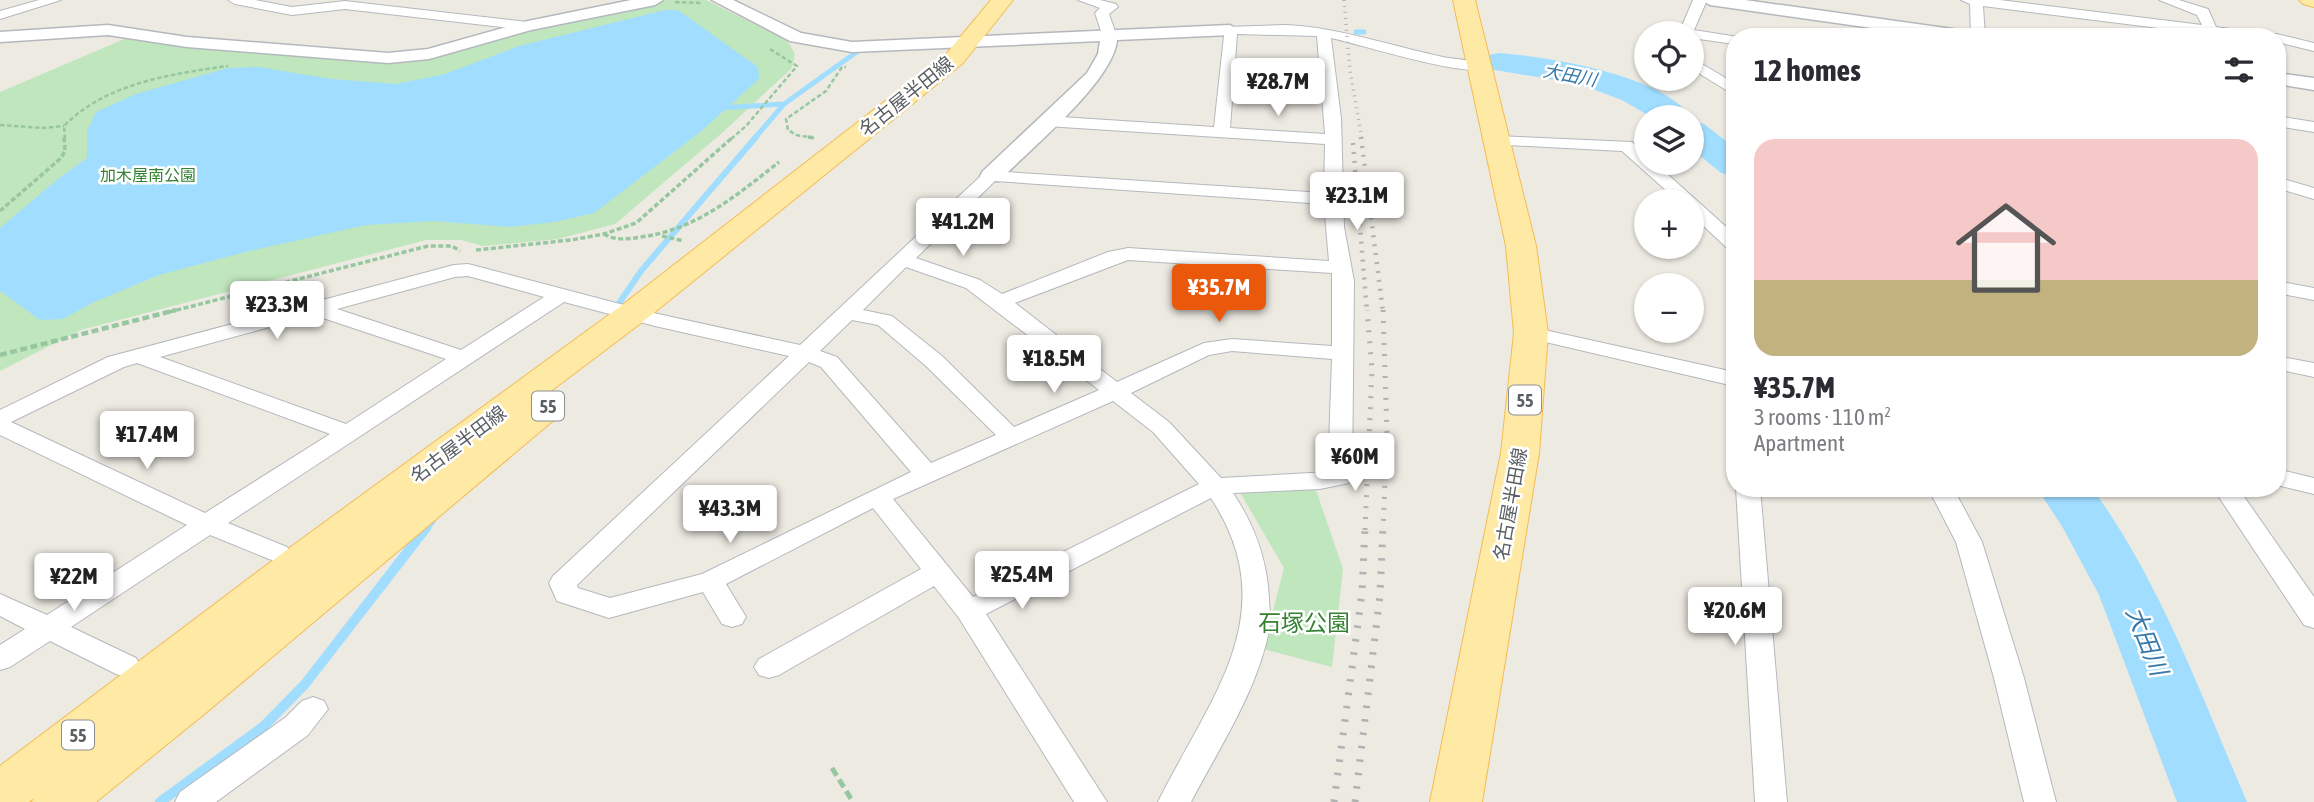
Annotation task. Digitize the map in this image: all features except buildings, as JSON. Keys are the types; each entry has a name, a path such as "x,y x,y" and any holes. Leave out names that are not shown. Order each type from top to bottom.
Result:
{"main road":[{"name":"名古屋半田線","path":"985,41 1002,0"},
{"name":"名古屋半田線","path":"0,795 303,559 644,316 922,109 1027,0"},
{"name":"名古屋半田線","path":"1456,802 1520,453 1531,333 1521,246 1464,0"},
{"name":"名古屋半田線","path":"58,802 191,698 644,316"}],"street":[{"path":"0,15 54,0"},
{"path":"235,0 292,11 345,5 528,26"},
{"path":"720,0 796,37 825,44 864,48 1230,30 1324,33 1374,43 1432,61 1478,66"},
{"path":"1085,0 1111,7 1102,13 1110,34 1107,54 1094,76 563,583 567,594 609,607 710,581 877,496 1214,346 1343,353"},
{"path":"1691,21 1700,0"},
{"path":"1710,0 1911,28"},
{"path":"2166,0 2203,12 2210,28"},
{"path":"1975,28 1972,1 2195,28"},
{"path":"0,37 108,30 187,42 388,58 429,54 528,26 661,2"},
{"path":"1222,133 1230,30"},
{"path":"968,611 1215,486 1320,481 1340,477 1344,281 1340,268 1334,199 1331,139 1333,132 1324,33"},
{"path":"1704,36 1726,39"},
{"path":"2286,40 2314,47"},
{"path":"1704,68 1726,80"},
{"path":"2286,80 2314,84"},
{"path":"1046,121 1331,139"},
{"path":"2286,122 2314,127"},
{"path":"1496,141 1626,146 1674,189"},
{"path":"991,176 1334,199"},
{"path":"2286,185 2314,194"},
{"path":"1704,216 1726,237"},
{"path":"1000,302 1115,256 1128,254 1340,268"},
{"path":"904,260 973,284 1000,302 1161,427 1215,486 1234,514 1248,547 1254,575 1256,624 1234,692 1174,802"},
{"path":"0,419 93,372 138,356 454,271 468,270 559,296 805,353 829,362 928,474"},
{"path":"2286,289 2314,294"},
{"path":"0,659 559,296"},
{"path":"317,309 464,358"},
{"path":"848,313 885,320 933,361 1012,438"},
{"path":"1531,333 1726,377"},
{"path":"138,356 349,433"},
{"path":"2286,365 2314,370"},
{"path":"0,426 206,524 278,553"},
{"path":"2286,479 2314,486"},
{"path":"877,496 968,611 1091,802"},
{"path":"1749,497 1771,802"},
{"path":"1945,497 1969,542 2009,678 2040,802"},
{"path":"2231,497 2314,618"},
{"path":"769,667 937,572"},
{"path":"710,581 732,617"},
{"path":"0,604 126,666"},
{"path":"191,802 297,726 313,709"}],"path":[{"path":"661,2 701,3"},
{"path":"0,355 428,246 452,246 461,251 480,250 604,234 636,223 746,125 794,72 797,66 768,47"},
{"path":"0,127 64,126 85,107 139,84 193,71 235,65"},
{"path":"822,140 796,135 788,130 786,119 817,98 838,78 842,67 851,66"},
{"path":"0,211 61,158 65,151 64,126"},
{"path":"804,145 814,138"},
{"path":"604,234 620,239 647,238 683,229 700,220 784,159"},
{"path":"832,768 853,802"}],"green space":[{"name":"加木屋南公園","path":"665,0 706,0 787,40 795,54 792,68 722,133 615,224 558,239 483,246 461,240 426,240 81,330 0,371 0,92 129,37 335,60 381,61"},
{"name":"石塚公園","path":"1238,489 1316,490 1343,569 1332,667 1263,649 1284,568"}],"water":[{"name":"加木屋南公園","path":"665,10 678,10 758,67 759,79 699,133 594,213 554,222 510,227 434,221 366,225 249,251 159,275 94,302 63,319 40,320 0,291 0,228 87,158 87,131 96,112 136,94 228,68 259,67 331,79 396,84 445,74 519,46"}],"waterway":[{"path":"1356,32 1364,32"},
{"path":"784,104 858,51"},
{"path":"1492,61 1500,62"},
{"name":"大田川","path":"1500,62 1591,78 1656,105"},
{"path":"717,108 784,104"},
{"path":"754,139 784,104"},
{"path":"613,312 641,271 756,137"},
{"name":"大田川","path":"1704,141 1726,159"},
{"name":"大田川","path":"2070,497 2089,524 2129,595 2212,802"},
{"path":"425,530 432,520"},
{"path":"160,802 264,726 305,684 426,528"}],"railway":[{"path":"1344,0 1350,71 1362,139"},
{"path":"1361,137 1383,312"},
{"path":"1353,143 1367,312"},
{"path":"1365,530 1372,369 1367,310"},
{"path":"1383,310 1387,433 1383,530"},
{"path":"1334,802 1362,593 1365,528"},
{"path":"1355,802 1380,595 1383,528"}]}
